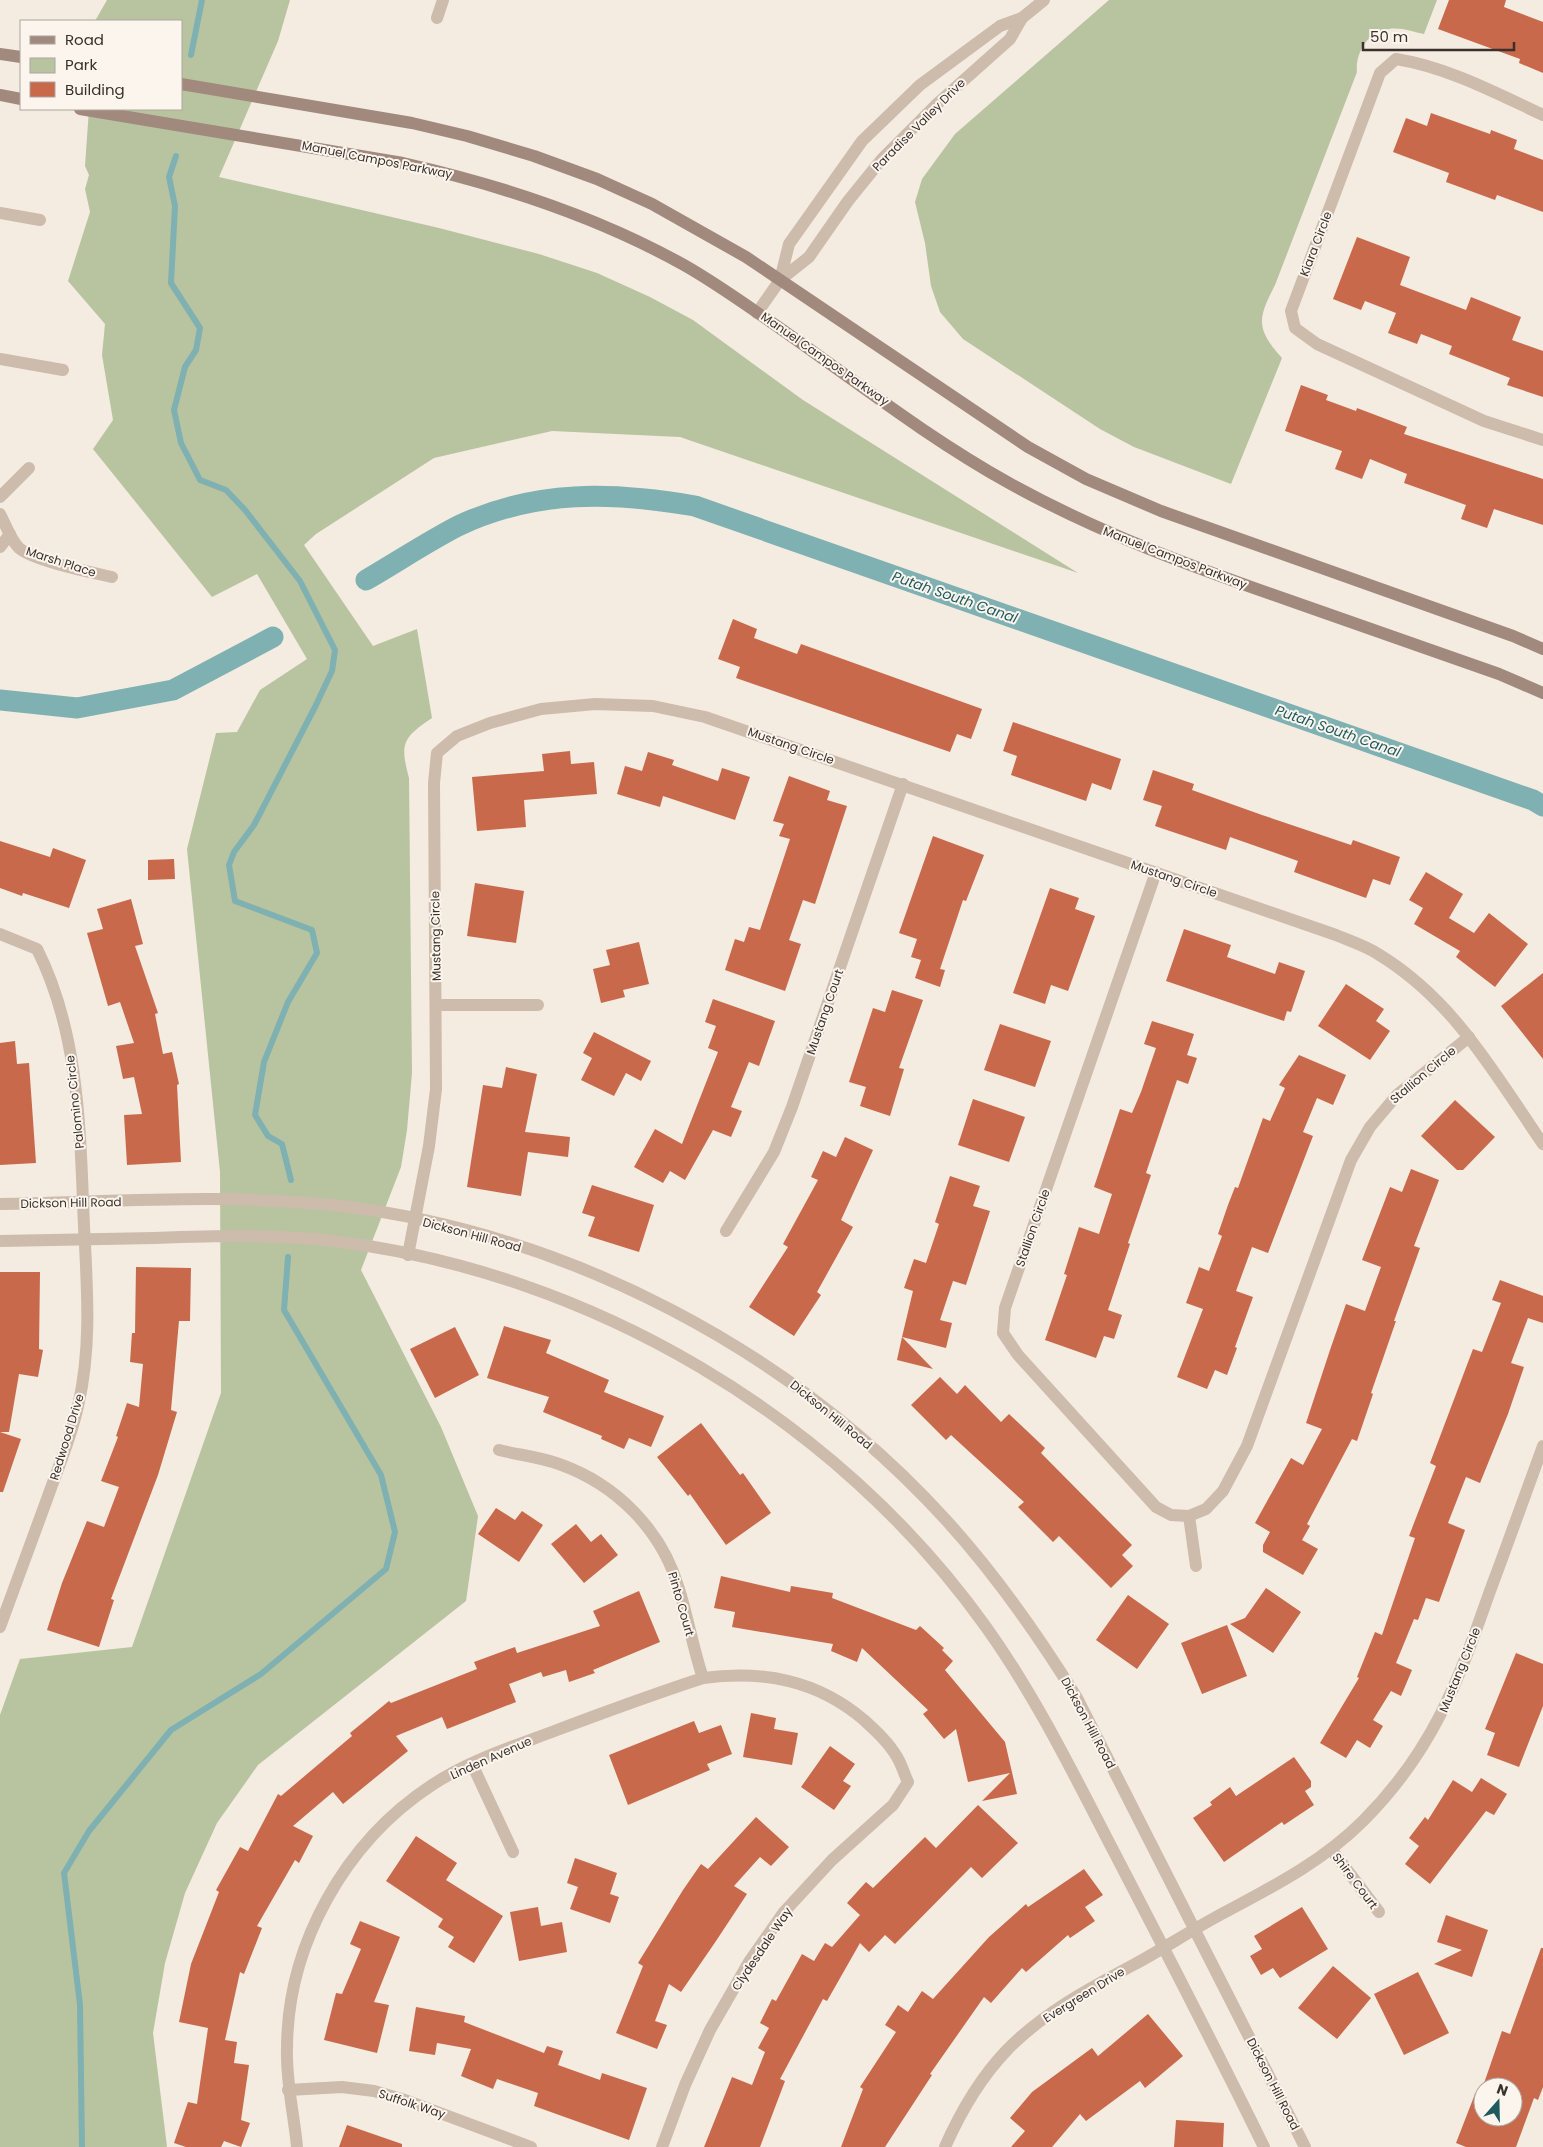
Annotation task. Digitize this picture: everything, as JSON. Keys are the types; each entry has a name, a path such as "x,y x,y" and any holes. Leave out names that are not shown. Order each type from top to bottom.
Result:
{"main road":[{"path":"0,54 20,58"},
{"path":"182,84 412,123 467,136 534,156 597,180 652,204 707,234 780,280 1028,447 1086,479 1160,511 1504,632 1543,649"},
{"path":"0,95 20,99"},
{"name":"Manuel Campos Parkway","path":"86,110 403,163 454,174 521,194 633,238 694,271 933,434 1005,480 1067,515 1147,550 1499,674 1543,693"}],"street":[{"path":"437,18 443,0"},
{"name":"Paradise Valley Drive","path":"780,280 789,244 862,141 920,85 1000,26 1022,18 1044,0"},
{"name":"Paradise Valley Drive","path":"757,313 780,280 809,257 848,201 882,159 937,104 1010,39 1022,18"},
{"name":"Kiara Circle","path":"1543,115 1464,80 1419,63 1396,59 1380,73 1291,311 1295,328 1317,344 1484,421 1543,440"},
{"path":"0,213 40,220"},
{"path":"0,360 63,370"},
{"path":"0,497 29,468"},
{"name":"Marsh Place","path":"0,514 20,549 31,554 112,577"},
{"path":"0,547 10,534"},
{"name":"Mustang Circle","path":"408,1255 429,1146 436,1088 437,1005 434,783 437,753 456,736 490,723 541,709 595,704 653,706 705,716 1336,935 1377,953 1409,975 1444,1006 1469,1036 1543,1144"},
{"name":"Mustang Court","path":"726,1231 774,1152 792,1107 903,784"},
{"name":"Stallion Circle","path":"1156,872 1005,1308 1003,1333 1018,1355 1045,1386 1156,1507 1171,1515 1190,1516 1206,1509 1223,1490 1247,1446 1352,1160 1370,1127 1397,1095 1469,1036"},
{"name":"Palomino Circle","path":"0,934 37,949 46,968 62,1019 72,1060 78,1109 85,1239"},
{"path":"437,1005 538,1004"},
{"name":"Dickson Hill Road","path":"0,1204 226,1199 296,1202 380,1212 415,1220 494,1239 547,1256 608,1279 663,1306 770,1368 811,1397 855,1433 945,1519 1016,1604 1076,1698 1305,2147"},
{"path":"0,1241 236,1236 293,1237 339,1242 408,1255 454,1266 543,1293 595,1314 648,1338 747,1396 834,1463 919,1544 950,1581 1018,1674 1066,1759 1264,2147"},
{"name":"Redwood Drive","path":"0,1626 66,1448 78,1406 86,1364 88,1318 85,1239"},
{"name":"Mustang Circle","path":"1163,1948 1298,1872 1331,1849 1362,1822 1388,1795 1417,1757 1441,1718 1459,1678 1543,1446"},
{"name":"Pinto Court","path":"499,1450 558,1464 592,1479 627,1503 650,1530 667,1557 679,1588 693,1648 703,1678"},
{"path":"1190,1516 1196,1566"},
{"name":"Linden Avenue","path":"297,2147 288,2090 286,2048 292,1996 307,1942 326,1899 371,1837 400,1809 433,1784 472,1764 514,1746 703,1678 732,1674 783,1678 809,1685 833,1697 879,1733 897,1757 908,1782"},
{"path":"472,1764 513,1852"},
{"name":"Clydesdale Way","path":"662,2147 685,2084 710,2030 749,1962 784,1912 832,1860 893,1805 908,1782"},
{"name":"Shire Court","path":"1331,1849 1379,1912"},
{"name":"Evergreen Drive","path":"945,2147 975,2091 1007,2050 1048,2015 1096,1985 1163,1948"},
{"name":"Suffolk Way","path":"288,2090 342,2087 374,2092 405,2100 531,2147"}],"green space":[{"path":"107,0 290,0 278,41 219,177 439,228 539,254 597,273 650,297 693,320 803,400 1078,573 680,437 552,431 434,458 316,534 304,545 373,646 417,629 432,718 414,731 404,749 409,778 412,1073 407,1130 401,1167 361,1270 441,1427 478,1516 466,1601 258,1765 217,1823 185,1893 165,1963 153,2033 167,2147 0,2147 0,1715 20,1659 132,1647 221,1393 220,1172 187,849 216,733 237,732 260,690 307,659 257,574 212,597 93,449 113,420 102,355 105,324 68,281 90,212 85,189 89,175 85,166 89,110 182,110 182,20 96,20"},
{"path":"1109,0 1437,0 1424,34 1398,29 1382,31 1369,38 1358,58 1357,72 1275,285 1265,306 1262,323 1263,330 1273,348 1282,358 1231,484 1134,447 1100,429 963,339 940,312 931,286 925,243 915,202 922,179 955,134"}],"building":[{"path":"1449,0 1506,0 1504,7 1543,22 1543,73 1519,63 1520,59 1438,29"},
{"path":"1431,113 1490,134 1491,130 1517,140 1514,149 1543,160 1543,212 1497,195 1495,200 1446,182 1449,173 1393,152 1406,118 1427,126"},
{"path":"1357,237 1410,257 1400,285 1466,310 1471,297 1521,317 1512,340 1543,351 1543,397 1507,385 1510,378 1449,354 1452,346 1421,334 1417,344 1388,333 1396,313 1365,301 1361,310 1333,299"},
{"path":"1301,385 1328,395 1326,400 1356,411 1357,408 1407,427 1404,434 1543,479 1543,525 1494,509 1487,528 1461,519 1466,505 1404,483 1407,474 1370,459 1362,479 1335,469 1342,451 1285,431"},
{"path":"733,619 757,629 754,638 797,654 801,644 982,709 971,739 957,734 950,752 736,678 740,667 718,659"},
{"path":"1013,722 1121,759 1111,790 1092,783 1086,801 1011,775 1017,756 1003,751"},
{"path":"570,751 571,764 594,762 597,794 524,800 526,827 477,831 472,777 544,771 542,754"},
{"path":"648,752 674,760 672,765 718,781 722,768 750,777 735,820 663,796 660,807 617,794 625,766 642,771"},
{"path":"1153,770 1194,784 1192,790 1262,815 1351,845 1353,840 1400,857 1390,885 1373,879 1366,898 1294,872 1298,861 1230,837 1226,850 1155,826 1162,806 1143,800"},
{"path":"789,776 830,791 827,800 847,806 815,904 803,900 789,940 801,944 785,991 725,970 735,939 744,942 749,927 760,930 790,839 779,836 784,824 773,821"},
{"path":"933,836 984,855 966,901 963,900 940,969 945,970 940,987 915,978 921,960 911,957 917,939 899,933"},
{"path":"0,841 50,857 53,848 86,860 69,908 23,893 22,896 0,888"},
{"path":"174,859 175,879 148,880 148,860"},
{"path":"1426,872 1463,894 1449,918 1474,933 1489,913 1528,944 1495,987 1456,957 1460,951 1414,924 1423,908 1409,900"},
{"path":"475,883 524,891 516,943 467,936"},
{"path":"1050,888 1079,898 1075,909 1095,916 1068,991 1051,985 1045,1004 1013,993"},
{"path":"131,899 143,944 135,946 158,1013 155,1014 163,1054 172,1052 179,1084 177,1085 181,1162 127,1165 124,1115 142,1114 134,1077 123,1079 116,1046 134,1043 120,1002 108,1006 87,933 103,929 97,909"},
{"path":"1184,929 1231,945 1227,957 1275,974 1279,962 1305,971 1291,1012 1287,1011 1284,1021 1166,981"},
{"path":"639,942 649,984 623,990 625,997 601,1003 593,969 610,965 606,950"},
{"path":"1543,973 1543,1059 1501,1006"},
{"path":"1346,984 1384,1009 1376,1021 1390,1031 1370,1060 1318,1026"},
{"path":"892,990 923,1000 899,1068 904,1069 890,1116 860,1106 866,1087 849,1082 873,1008 885,1012"},
{"path":"713,999 775,1021 759,1066 749,1062 731,1107 742,1111 731,1137 713,1130 685,1180 670,1171 663,1183 634,1167 655,1129 682,1144 718,1052 708,1048 716,1026 705,1022"},
{"path":"1152,1021 1194,1034 1187,1055 1197,1058 1188,1084 1177,1080 1146,1173 1151,1175 1108,1310 1122,1315 1114,1339 1104,1336 1096,1358 1045,1340 1067,1275 1064,1274 1079,1227 1099,1234 1112,1194 1094,1187 1120,1109 1132,1113 1141,1092 1156,1048 1144,1044"},
{"path":"1000,1024 1051,1041 1035,1087 984,1070"},
{"path":"594,1032 651,1061 641,1081 626,1073 614,1096 581,1080 592,1058 583,1053"},
{"path":"15,1041 17,1064 29,1063 36,1163 0,1165 0,1043"},
{"path":"1299,1055 1346,1075 1333,1105 1317,1098 1303,1132 1313,1136 1268,1253 1252,1247 1236,1291 1253,1297 1227,1375 1215,1370 1207,1389 1177,1377 1203,1309 1186,1303 1199,1267 1209,1271 1222,1236 1218,1234 1228,1205 1235,1187 1238,1188 1263,1118 1270,1121 1285,1088 1279,1085"},
{"path":"506,1067 537,1074 525,1132 570,1137 568,1157 528,1152 521,1196 467,1187 483,1085 502,1088"},
{"path":"973,1099 1025,1117 1009,1162 958,1145"},
{"path":"1455,1100 1495,1137 1463,1170 1457,1170 1421,1136"},
{"path":"845,1137 873,1150 841,1220 853,1227 817,1292 821,1295 794,1336 749,1307 788,1247 783,1244 818,1180 811,1177 823,1151 836,1157"},
{"path":"1411,1169 1439,1180 1414,1246 1420,1248 1394,1321 1396,1321 1371,1393 1373,1394 1357,1441 1352,1439 1307,1524 1310,1526 1302,1540 1318,1549 1303,1575 1263,1552 1263,1545 1270,1532 1255,1523 1291,1458 1303,1465 1322,1429 1306,1423 1330,1350 1346,1304 1365,1311 1381,1267 1362,1260 1390,1187 1402,1192"},
{"path":"950,1176 980,1186 973,1206 990,1211 966,1285 953,1281 940,1320 952,1323 946,1348 902,1337 913,1291 904,1288 914,1259 926,1263 939,1224 935,1222"},
{"path":"592,1185 654,1205 639,1252 588,1236 595,1217 582,1213"},
{"path":"136,1267 191,1268 190,1321 179,1321 171,1410 177,1412 158,1475 111,1599 114,1600 99,1647 47,1630 62,1583 87,1521 104,1527 119,1487 101,1481 118,1437 116,1436 127,1403 139,1407 143,1364 130,1362 132,1333 135,1333"},
{"path":"0,1272 40,1272 39,1349 43,1350 38,1377 19,1374 9,1432 0,1432"},
{"path":"1500,1280 1543,1296 1543,1323 1528,1318 1511,1363 1524,1367 1508,1414 1480,1483 1466,1477 1448,1523 1465,1530 1439,1602 1426,1598 1418,1620 1414,1619 1396,1663 1412,1670 1401,1696 1391,1691 1373,1720 1383,1726 1370,1748 1357,1740 1346,1758 1320,1743 1359,1678 1357,1677 1375,1632 1382,1635 1415,1538 1409,1536 1436,1466 1430,1463 1473,1349 1482,1352 1501,1303 1492,1300"},
{"path":"504,1326 551,1340 546,1353 609,1380 604,1392 664,1416 651,1447 629,1438 624,1449 601,1439 602,1436 543,1412 549,1397 487,1378"},
{"path":"455,1327 479,1375 435,1398 410,1349"},
{"path":"902,1337 933,1369 897,1360"},
{"path":"940,1377 957,1394 965,1385 1001,1422 1009,1414 1045,1448 1041,1453 1132,1545 1122,1555 1133,1566 1111,1588 1059,1536 1053,1542 1018,1507 1024,1502 951,1435 946,1440 911,1405"},
{"path":"701,1423 740,1475 743,1473 771,1513 726,1545 690,1494 688,1496 657,1457"},
{"path":"0,1432 21,1439 3,1492 0,1492"},
{"path":"496,1508 515,1520 522,1511 543,1525 519,1562 478,1534"},
{"path":"576,1524 591,1542 601,1534 618,1555 584,1583 551,1544"},
{"path":"721,1576 790,1592 791,1586 833,1593 832,1598 916,1630 920,1626 944,1648 942,1650 953,1661 945,1670 1005,1742 1017,1794 982,1801 1010,1773 968,1782 956,1729 944,1739 923,1714 928,1710 862,1648 857,1662 831,1651 833,1644 732,1627 735,1612 714,1608"},
{"path":"1266,1588 1301,1612 1273,1653 1230,1624 1245,1618"},
{"path":"639,1591 660,1642 593,1670 595,1673 569,1682 566,1670 543,1677 541,1672 509,1684 516,1702 447,1729 442,1717 396,1736 408,1751 343,1804 333,1792 293,1826 313,1836 299,1863 295,1860 257,1926 262,1928 244,1974 240,1972 225,2040 237,2042 234,2063 249,2065 241,2120 250,2123 241,2147 224,2141 221,2147 186,2147 174,2143 188,2102 197,2104 208,2028 179,2022 191,1964 219,1892 216,1890 240,1847 248,1851 278,1794 281,1796 352,1736 350,1733 389,1701 391,1703 477,1669 474,1662 515,1647 517,1653 600,1626 593,1611"},
{"path":"1128,1595 1169,1624 1137,1669 1096,1640"},
{"path":"1227,1625 1247,1676 1202,1694 1181,1643"},
{"path":"1516,1653 1543,1664 1543,1706 1519,1767 1487,1755 1495,1733 1485,1729"},
{"path":"751,1713 776,1718 774,1729 798,1733 792,1765 743,1757"},
{"path":"694,1721 699,1733 721,1725 732,1754 707,1764 710,1770 628,1805 609,1755"},
{"path":"830,1746 855,1764 843,1781 851,1786 834,1810 801,1787"},
{"path":"1294,1757 1311,1781 1311,1787 1305,1791 1314,1805 1284,1825 1282,1822 1224,1862 1193,1818 1212,1805 1210,1802 1230,1787 1236,1796"},
{"path":"1481,1778 1507,1794 1494,1815 1486,1811 1430,1884 1405,1864 1419,1846 1409,1838 1425,1817 1428,1820 1453,1780 1472,1792"},
{"path":"978,1805 1018,1843 982,1878 971,1867 895,1944 885,1935 869,1952 860,1943 827,2001 823,1999 780,2079 785,2081 760,2147 704,2147 732,2077 752,2085 765,2052 758,2048 769,2028 760,2023 772,1999 776,2001 802,1954 814,1961 825,1943 832,1947 860,1915 847,1903 866,1882 873,1888 925,1837 936,1848"},
{"path":"756,1817 789,1847 771,1866 760,1857 734,1886 747,1894 716,1941 681,1992 669,1984 655,2021 667,2025 657,2049 616,2033 643,1966 638,1963 683,1890 701,1864 708,1869"},
{"path":"416,1836 457,1863 446,1880 503,1916 474,1963 448,1947 454,1937 438,1927 443,1919 386,1881"},
{"path":"575,1858 617,1873 610,1894 619,1897 610,1923 570,1909 578,1887 567,1883"},
{"path":"1084,1869 1103,1895 1085,1907 1095,1921 1070,1938 1068,1935 1026,1972 1022,1968 991,2003 984,1997 930,2074 932,2075 885,2147 841,2147 863,2089 860,2087 896,2032 885,2025 898,2005 908,2012 922,1991 933,1999 989,1937 1026,1904 1028,1907"},
{"path":"538,1907 541,1926 562,1922 567,1952 519,1961 510,1912"},
{"path":"1302,1907 1328,1949 1280,1978 1273,1968 1261,1975 1250,1956 1262,1949 1254,1936"},
{"path":"1446,1915 1488,1930 1472,1977 1434,1964 1462,1950 1437,1942"},
{"path":"360,1921 400,1937 374,2002 389,2005 377,2053 324,2040 336,1993 342,1994 361,1949 350,1944"},
{"path":"1541,1948 1543,1948 1543,2087 1538,2100 1534,2098 1516,2147 1466,2147 1456,2143 1473,2099 1473,2127 1523,2127 1523,2077 1486,2077 1502,2031 1510,2034"},
{"path":"1333,1966 1371,1998 1337,2039 1298,2008"},
{"path":"1418,1972 1449,2033 1404,2055 1374,1994"},
{"path":"416,2007 465,2016 464,2022 544,2053 547,2046 563,2051 558,2065 600,2080 602,2073 647,2088 629,2140 534,2106 538,2093 497,2079 493,2089 461,2076 471,2049 437,2043 435,2055 409,2051"},
{"path":"1148,2014 1183,2056 1145,2088 1140,2081 1086,2121 1080,2114 1052,2147 1011,2147 1025,2131 1010,2118 1032,2092 1092,2048 1098,2056"},
{"path":"1176,2120 1224,2123 1223,2147 1174,2147"},
{"path":"347,2125 402,2144 402,2147 339,2147"}],"waterway":[{"path":"191,55 202,0"},
{"path":"176,156 169,177 175,206 171,283 200,328 196,350 185,367 174,410 181,443 200,480 226,490 245,510 300,581 335,650 332,671 315,707 254,825 234,852 229,865 235,901 312,930 317,953 288,1002 264,1062 255,1115 268,1136 282,1144 291,1180"},
{"name":"Putah South Canal","path":"366,580 458,526 516,505 575,497 605,496 664,501 695,506 1533,800 1543,806"},
{"name":"Putah South Canal","path":"0,700 77,708 173,690 273,637"},
{"path":"82,2147 80,2005 64,1873 89,1831 171,1730 261,1674 386,1569 395,1532 381,1475 284,1310 288,1257"}]}
